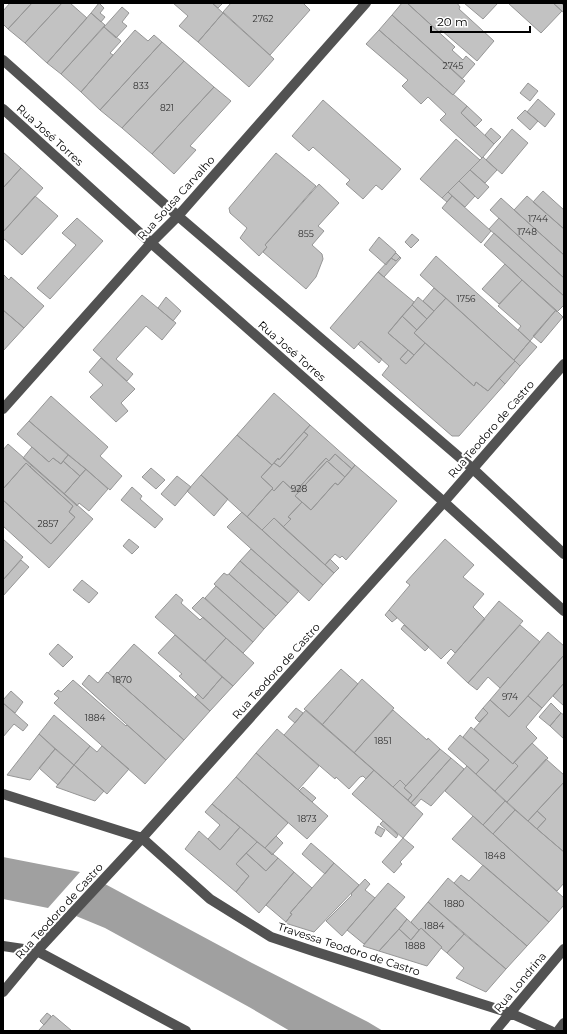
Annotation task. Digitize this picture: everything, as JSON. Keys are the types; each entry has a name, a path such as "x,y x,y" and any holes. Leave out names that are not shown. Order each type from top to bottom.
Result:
{"street":[{"name":"Rua Sousa Carvalho","path":"3,409 151,243 178,216 366,3"},
{"path":"3,60 178,216 472,468 564,554"},
{"name":"Rua José Torres","path":"3,109 151,243 444,502 564,611"},
{"name":"Rua Teodoro de Castro","path":"3,992 37,951 142,838 444,502 564,364"},
{"path":"3,794 142,838"},
{"name":"Travessa Teodoro de Castro","path":"142,838 210,899 271,937 510,1013 551,1031"},
{"path":"3,946 37,951 186,1031"},
{"name":"Rua Londrina","path":"495,1031 564,949"},
{"path":"558,1031 564,1023"}],"shaded area":[{"path":"3,857 80,872 48,908 3,899"},
{"path":"105,884 383,1031 290,1031 105,928 76,916"}],"building":[{"path":"10,3 32,3 8,29 3,24 3,11"},
{"path":"32,3 62,3 25,43 8,29"},
{"path":"62,3 70,3 87,18 47,63 25,43"},
{"path":"99,3 104,8 100,13 105,17 101,22 91,13"},
{"path":"173,3 212,3 223,13 198,42 179,26 188,16"},
{"path":"212,3 223,3 218,8"},
{"path":"231,3 303,3 310,10 270,55 223,12"},
{"path":"402,3 407,3 455,47 452,50 463,60 466,56 475,64 462,79 392,15"},
{"path":"407,3 457,3 460,7 459,9 494,41 477,61 441,30 439,32"},
{"path":"464,3 498,3 483,19"},
{"path":"508,3 553,3 562,11 541,33"},
{"path":"553,3 561,3 564,6 564,13"},
{"path":"122,7 129,13 122,22 127,26 116,38 104,27"},
{"path":"91,13 105,25 61,74 47,63"},
{"path":"223,13 274,59 249,87 198,42"},
{"path":"392,15 465,81 453,95 379,30"},
{"path":"104,27 121,41 110,53 113,55 81,92 61,74"},
{"path":"135,30 148,41 154,35 162,42 100,110 81,92"},
{"path":"379,30 467,106 461,113 494,144 482,158 440,120 446,114 428,97 421,104 402,86 408,80 366,44"},
{"path":"162,42 184,61 122,128 100,110"},
{"path":"184,61 214,87 152,154 122,128"},
{"path":"528,83 538,91 530,101 520,93"},
{"path":"214,87 231,101 190,146 196,150 174,174 152,154"},
{"path":"538,99 555,114 545,127 527,112"},
{"path":"323,100 401,169 382,190 376,185 363,199 346,184 350,180 313,147 309,151 292,136"},
{"path":"467,106 482,120 475,127 461,113"},
{"path":"525,110 538,121 530,130 517,118"},
{"path":"491,128 501,137 494,144 485,135"},
{"path":"512,129 528,143 502,174 486,160"},
{"path":"456,139 480,160 442,198 420,179"},
{"path":"3,152 21,168 3,188"},
{"path":"276,153 316,186 265,245 267,247 259,256 240,238 247,228 230,213 229,208"},
{"path":"483,157 497,170 485,183 470,170"},
{"path":"21,168 43,188 3,232 3,188"},
{"path":"470,170 489,187 478,199 459,181"},
{"path":"459,181 475,196 465,207 448,192"},
{"path":"319,184 339,203 318,226 324,231 312,245 322,254 323,259 316,277 306,289 263,252 267,247 265,245"},
{"path":"543,191 564,210 564,229 533,202"},
{"path":"448,192 452,196 447,202 442,198"},
{"path":"35,196 58,216 22,255 3,238 3,232"},
{"path":"452,196 491,231 481,243 442,208"},
{"path":"527,196 564,229 564,255 514,210"},
{"path":"501,198 564,255 564,278 490,210"},
{"path":"77,218 103,241 50,299 37,288 76,245 62,233"},
{"path":"499,218 564,278 564,296 489,229"},
{"path":"494,233 564,296 564,305 557,312 484,245"},
{"path":"412,234 419,240 411,248 405,242"},
{"path":"379,237 396,252 386,265 369,250"},
{"path":"396,253 400,257 396,261 391,258"},
{"path":"436,256 530,341 514,360 420,275"},
{"path":"400,257 401,258 384,277 378,272 391,258 396,261"},
{"path":"505,264 522,280 499,304 482,289"},
{"path":"378,272 414,302 388,333 408,350 400,359 406,364 425,343 474,386 476,382 488,391 499,378 505,384 459,436 452,436 382,375 389,366 361,341 354,349 330,328"},
{"path":"3,274 9,280 11,277 44,306 24,328 3,310"},
{"path":"522,280 556,310 530,341 518,330 521,326 498,306"},
{"path":"434,288 446,298 434,311 423,301"},
{"path":"142,295 176,323 162,340 146,326 116,359 133,374 127,381 93,350"},
{"path":"166,297 181,311 173,321 158,308"},
{"path":"418,297 434,311 427,319 412,305"},
{"path":"446,298 515,361 488,391 476,382 474,386 414,333"},
{"path":"412,305 427,319 417,330 402,316"},
{"path":"3,310 24,328 3,351"},
{"path":"556,310 563,317 541,343 533,336"},
{"path":"402,316 417,330 414,333 425,343 414,355 388,333"},
{"path":"361,341 382,359 379,363 358,344"},
{"path":"530,341 537,347 520,366 514,360"},
{"path":"408,350 414,355 406,364 400,359"},
{"path":"101,358 135,389 121,403 128,411 116,422 90,397 103,385 89,372"},
{"path":"515,361 520,366 505,384 499,378"},
{"path":"274,393 310,425 279,460 278,458 272,465 237,435"},
{"path":"51,396 108,447 100,456 122,476 110,490 29,421"},
{"path":"29,421 68,455 61,464 53,458 49,462 17,434"},
{"path":"310,425 355,465 352,469 335,454 329,461 326,458 295,492 283,481 274,491 272,489 273,488 261,477 274,463 280,467 308,435 304,432"},
{"path":"304,432 308,435 280,467 274,463 278,458 279,460"},
{"path":"237,435 272,465 261,477 273,488 247,517 201,475"},
{"path":"8,444 32,465 30,467 26,463 3,489 3,450"},
{"path":"32,447 49,462 53,458 61,464 63,461 80,476 64,494 23,458"},
{"path":"335,454 352,469 345,477 327,461 295,496 302,502 288,517 291,519 283,527 274,518 262,530 247,517 272,489 274,491 283,481 295,492 326,458 329,461"},
{"path":"68,455 86,469 80,476 63,461"},
{"path":"327,461 345,477 338,485 335,483 311,510 295,496"},
{"path":"26,463 73,506 69,512 75,517 51,544 3,500 3,489"},
{"path":"32,465 93,519 49,568 3,526 3,500 51,544 75,517 69,512 73,506 30,467"},
{"path":"355,465 397,501 346,560 342,556 340,558 335,554 325,565 283,527 291,519 288,517 302,502 311,510 335,483 338,485"},
{"path":"151,468 165,480 156,489 142,477"},
{"path":"86,469 108,489 89,511 79,503 77,506 64,494"},
{"path":"201,475 228,499 214,516 187,491"},
{"path":"177,476 191,487 175,506 161,494"},
{"path":"132,487 142,496 140,499 163,519 155,528 121,500"},
{"path":"242,512 323,585 309,601 227,527"},
{"path":"274,518 334,573 323,585 262,530"},
{"path":"3,539 23,557 3,580"},
{"path":"129,539 139,547 132,554 123,546"},
{"path":"445,539 474,565 463,577 484,594 473,607 485,619 455,653 451,649 441,659 389,610 410,585 406,582"},
{"path":"251,549 299,591 288,603 240,561"},
{"path":"330,559 339,568 334,573 325,565"},
{"path":"21,560 29,567 3,596 3,580"},
{"path":"240,561 288,603 276,616 229,574"},
{"path":"224,573 227,575 229,574 276,616 264,629 214,584"},
{"path":"82,580 98,593 89,603 73,590"},
{"path":"216,586 264,629 253,642 205,598"},
{"path":"176,594 183,600 181,603 200,620 203,617 226,638 205,661 155,617"},
{"path":"203,597 253,642 243,653 192,608"},
{"path":"499,601 523,621 468,683 447,663"},
{"path":"389,610 397,618 392,622 385,615"},
{"path":"404,625 429,647 425,651 401,629"},
{"path":"520,625 540,642 500,688 488,677 477,690 468,683"},
{"path":"548,632 564,646 564,655 509,717 490,700"},
{"path":"175,635 222,677 203,699 179,676 182,674 158,653"},
{"path":"226,638 254,663 233,686 205,661"},
{"path":"58,644 73,657 63,667 49,654"},
{"path":"134,644 210,711 184,740 108,673"},
{"path":"564,655 564,683 542,708 528,696"},
{"path":"341,669 358,684 322,725 304,709"},
{"path":"107,672 184,740 166,760 82,684 89,675 98,683"},
{"path":"222,677 233,686 210,711 195,697 198,694 203,699"},
{"path":"362,679 394,708 354,753 322,725"},
{"path":"73,680 166,760 145,784 54,703 59,698 54,694 58,690 61,692"},
{"path":"564,683 564,706 553,696"},
{"path":"11,691 23,702 15,713 3,703 3,700"},
{"path":"528,696 542,708 526,727 537,738 513,764 474,729 488,713 483,708 490,700 509,717"},
{"path":"3,703 28,725 23,731 14,724 3,737"},
{"path":"551,703 561,713 550,726 539,717"},
{"path":"296,708 303,713 295,723 288,717"},
{"path":"483,708 488,713 479,722 475,718"},
{"path":"306,710 374,770 366,779 363,776 360,777 349,789 336,777 335,779 284,735"},
{"path":"393,710 427,740 428,738 440,749 406,786 400,780 393,787 354,753"},
{"path":"561,713 564,715 564,739 550,726"},
{"path":"54,715 90,746 74,765 39,734"},
{"path":"471,727 513,764 514,762 518,766 495,791 476,774 489,760 463,737"},
{"path":"277,729 319,766 298,790 256,753"},
{"path":"39,734 55,749 30,780 7,775"},
{"path":"460,735 489,760 476,774 448,749"},
{"path":"532,743 548,758 507,802 495,791 518,766 514,762"},
{"path":"90,746 97,752 102,746 129,769 107,794 74,765"},
{"path":"55,749 74,765 58,785 39,768"},
{"path":"440,749 451,758 411,803 408,800 412,795 404,788"},
{"path":"256,753 328,816 307,839 236,777"},
{"path":"451,758 464,769 431,806 421,799 415,806 411,803"},
{"path":"546,759 564,775 564,782 528,821 507,802"},
{"path":"74,765 104,791 95,801 56,787"},
{"path":"467,766 505,801 483,825 445,791"},
{"path":"374,770 423,814 403,838 352,794"},
{"path":"236,777 288,823 265,848 212,804"},
{"path":"400,780 406,786 404,788 412,795 408,800 393,787"},
{"path":"564,782 564,852 537,829 546,819 537,811"},
{"path":"303,787 316,798 312,802 299,791"},
{"path":"505,801 515,810 493,834 483,825"},
{"path":"212,804 240,827 220,850 208,839 220,825 205,812"},
{"path":"515,810 564,852 564,883 557,891 493,834"},
{"path":"537,811 546,819 537,829 528,821"},
{"path":"473,816 564,898 564,905 549,922 452,839"},
{"path":"383,821 398,835 396,838 380,824"},
{"path":"378,826 385,830 381,837 375,833"},
{"path":"240,827 257,842 236,864 249,876 236,892 185,849 199,831 220,850"},
{"path":"276,836 283,843 272,855 265,848"},
{"path":"403,838 414,847 400,862 402,864 394,873 382,862"},
{"path":"257,842 278,858 266,871 246,853"},
{"path":"311,843 334,863 325,874 302,854"},
{"path":"246,853 266,871 278,858 294,872 259,913 236,892 249,876 236,864"},
{"path":"334,863 359,885 314,932 285,923 292,914 290,913"},
{"path":"483,865 549,922 527,946 454,883 461,875 469,881"},
{"path":"294,872 312,888 290,913 292,914 286,922 266,905"},
{"path":"448,878 527,946 506,969 428,902"},
{"path":"365,879 370,884 365,890 375,898 342,936 326,921 352,895 351,894"},
{"path":"388,883 405,897 364,944 347,930"},
{"path":"428,902 464,934 447,953 421,928 419,930 411,922"},
{"path":"395,908 407,919 399,929 379,951 363,946"},
{"path":"407,919 419,930 411,940 399,929"},
{"path":"421,928 442,947 427,966 379,951 399,929 411,940"},
{"path":"464,934 506,969 486,992 456,978 464,968 447,953"},
{"path":"47,1013 51,1016 44,1025 40,1021"},
{"path":"53,1015 72,1031 38,1031"}]}
